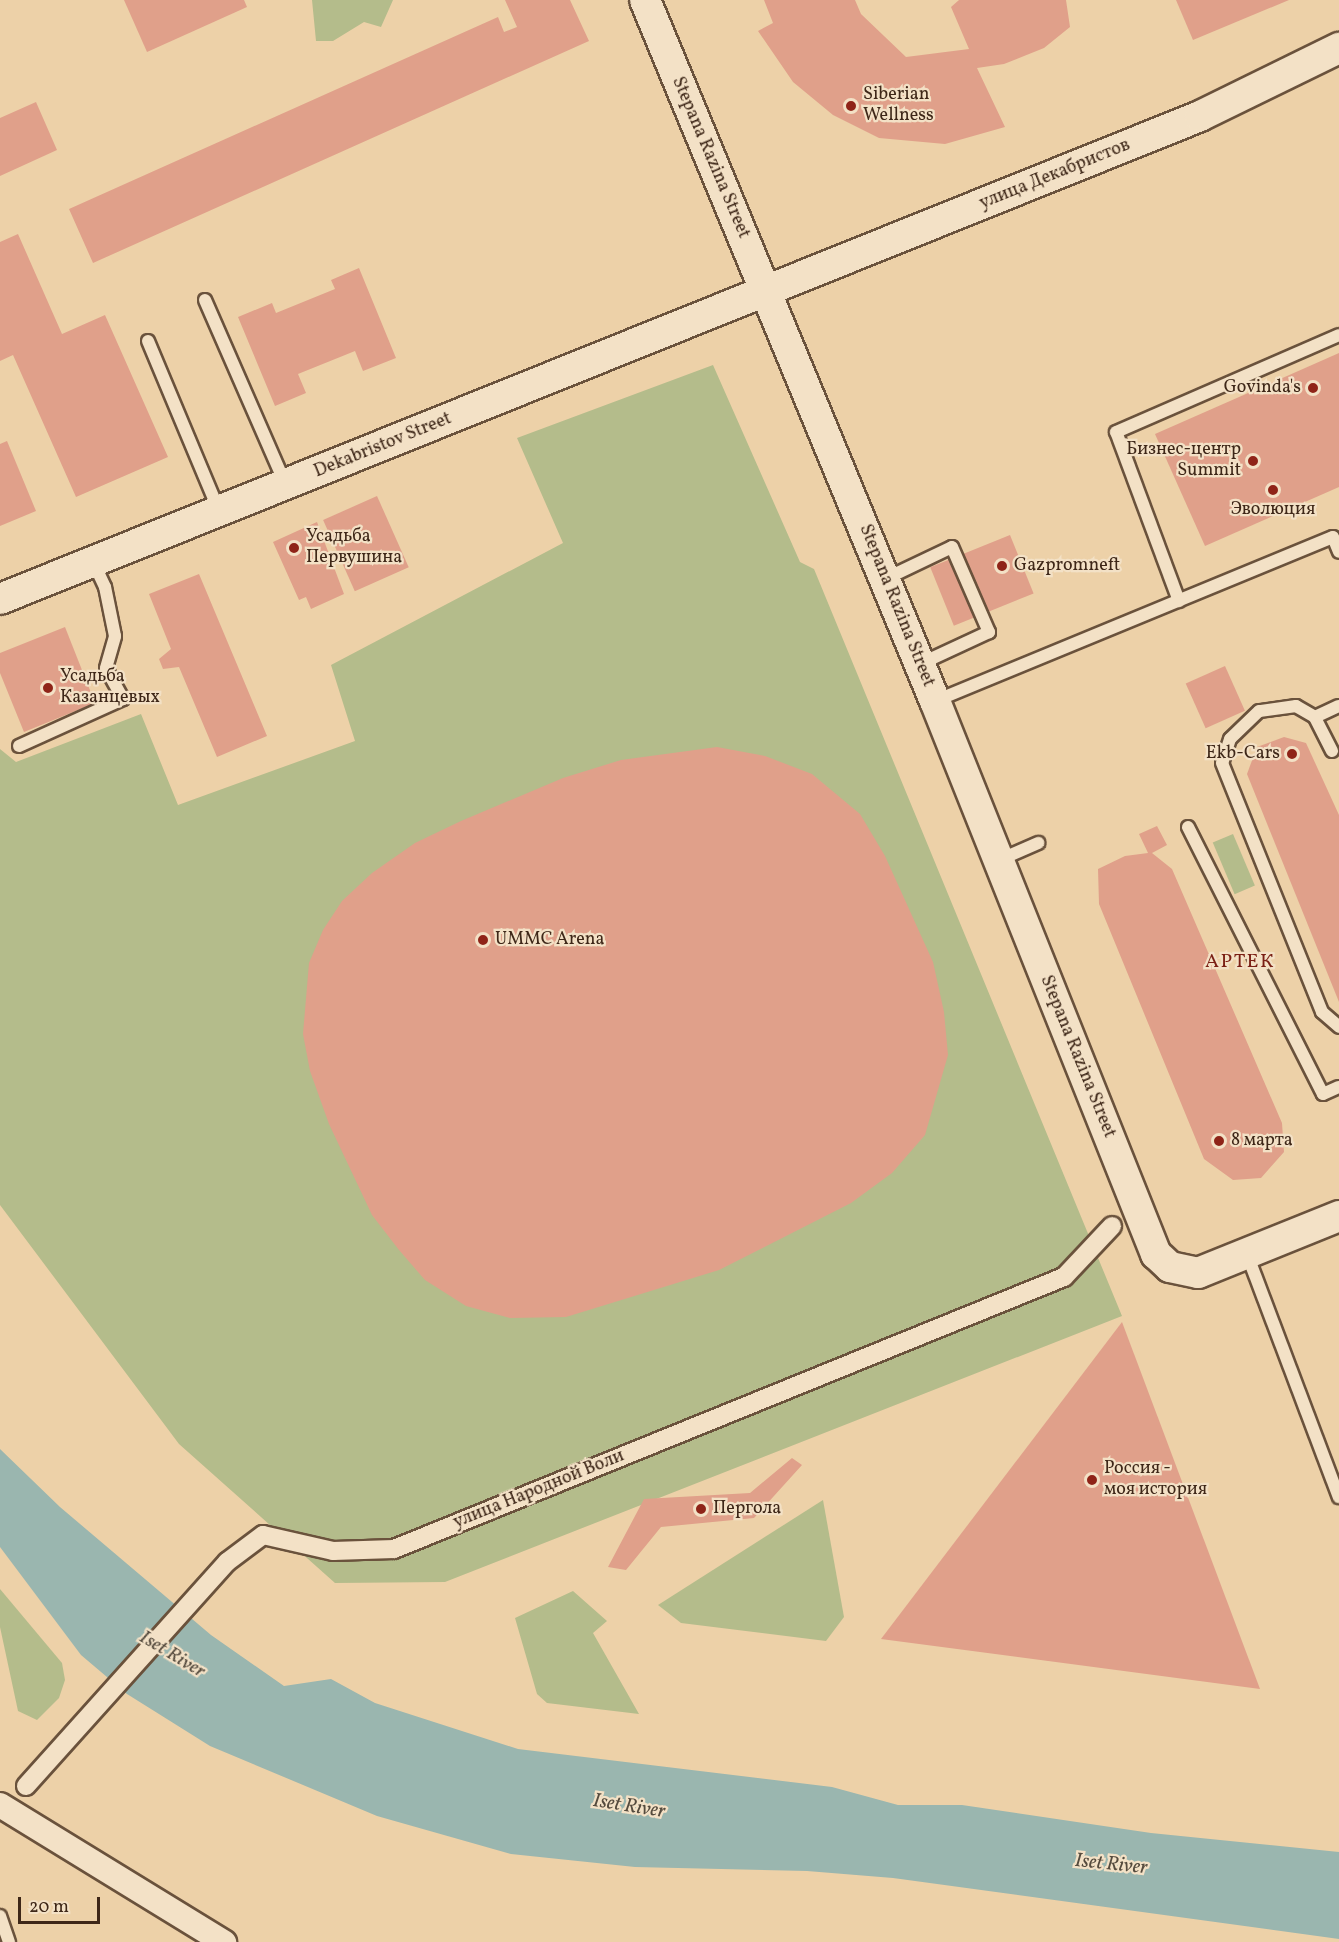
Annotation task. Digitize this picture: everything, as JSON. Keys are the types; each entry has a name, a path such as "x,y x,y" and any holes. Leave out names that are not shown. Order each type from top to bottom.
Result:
{"street":[{"name":"Stepana Razina Street","path":"645,0 920,664 1156,1254 1170,1267 1198,1273 1247,1254"},
{"name":"улица Декабристов","path":"766,292 1200,116 1339,48"},
{"name":"Dekabristov Street","path":"0,599 766,292"},
{"path":"1247,1254 1339,1216"},
{"name":"улица Народной Воли","path":"26,1786 227,1562 263,1535 333,1551 394,1549 1064,1277 1112,1226"},
{"path":"2,1807 224,1942"}],"lane":[{"path":"205,300 286,485"},
{"path":"1179,601 1116,432 1339,335"},
{"path":"148,341 219,511"},
{"path":"935,701 1333,537 1339,552"},
{"path":"885,579 952,547 988,632 920,664"},
{"path":"19,746 123,699 105,668 115,636 105,587 93,561"},
{"path":"1332,751 1315,717 1296,706 1260,711 1230,739 1222,763 1322,1012 1339,1027"},
{"path":"1315,717 1339,706"},
{"path":"1188,827 1323,1094 1339,1087"},
{"path":"999,860 1038,843"},
{"path":"1247,1254 1339,1497"},
{"path":"0,1916 9,1942"}],"green space":[{"path":"312,0 393,0 381,27 364,22 333,41 316,41"},
{"name":"UMMC Arena","path":"713,365 800,562 814,569 1122,1316 445,1582 335,1583 179,1444 0,1205 0,749 16,762 141,714 178,805 355,741 331,665 563,543 517,438"},
{"path":"1233,834 1255,886 1235,894 1213,843"},
{"path":"823,1500 844,1617 826,1641 681,1623 658,1605"},
{"path":"0,1589 62,1663 65,1680 59,1698 37,1720 18,1711 0,1627"},
{"path":"573,1591 607,1621 593,1633 639,1714 547,1703 537,1694 515,1618"}],"water":[{"name":"Iset River","path":"0,1449 60,1507 211,1635 284,1686 331,1679 375,1703 518,1749 832,1787 898,1805 962,1805 1151,1833 1339,1852 1339,1939 893,1878 807,1871 635,1867 511,1854 377,1816 210,1746 127,1694 81,1655 0,1547"}],"building":[{"path":"124,0 244,0 247,7 147,52"},
{"path":"505,0 570,0 589,41 93,263 69,209 498,17 504,32 517,27"},
{"path":"764,0 855,0 861,14 906,57 969,49 951,7 959,0 1066,0 1070,27 1044,48 1004,64 977,68 1005,127 945,144 879,138 833,115 793,82 758,31 773,23"},
{"path":"1176,0 1289,0 1193,40"},
{"path":"36,102 57,150 0,176 0,118"},
{"path":"18,234 62,334 105,315 168,457 76,497 13,355 0,361 0,242"},
{"path":"359,268 396,358 363,371 355,351 298,374 306,393 275,406 238,317 272,303 276,313 335,289 331,280"},
{"name":"Бизнес-центр Summit","path":"1339,353 1339,487 1205,546 1155,434"},
{"path":"7,441 36,511 0,526 0,444"},
{"path":"377,496 409,567 355,591 323,520"},
{"path":"317,522 344,594 311,609 306,597 299,600 273,542"},
{"path":"1010,535 1034,593 954,626 930,567"},
{"path":"199,574 267,736 217,757 179,667 163,669 159,659 171,649 149,594"},
{"name":"Усадьба Казанцевых","path":"65,627 95,703 24,732 0,673 0,653"},
{"path":"1225,666 1245,711 1206,728 1186,683"},
{"path":"1284,737 1306,743 1339,815 1339,1002 1247,774 1257,747"},
{"path":"717,747 765,756 812,774 860,814 885,856 933,962 944,1012 948,1055 925,1135 892,1173 851,1203 719,1270 566,1317 510,1318 466,1306 425,1280 372,1215 329,1124 310,1071 303,1034 309,963 323,930 342,901 372,873 415,843 461,821 563,778 621,760"},
{"path":"1157,826 1167,845 1152,853 1172,869 1282,1123 1284,1152 1261,1178 1233,1180 1204,1159 1099,904 1098,869 1125,856 1148,853 1139,834"},
{"name":"Россия - моя история","path":"1122,1322 1260,1689 881,1639"},
{"name":"Пергола","path":"792,1458 802,1465 754,1518 661,1527 626,1570 608,1567 644,1499 750,1493"}],"place":[{"name":"Siberian Wellness","path":"851,106"},
{"name":"Govinda's","path":"1313,388"},
{"name":"Бизнес-центр Summit","path":"1253,461"},
{"name":"Эволюция","path":"1273,490"},
{"name":"Усадьба Первушина","path":"294,548"},
{"name":"Gazpromneft","path":"1002,566"},
{"name":"Усадьба Казанцевых","path":"48,688"},
{"name":"Ekb-Cars","path":"1292,754"},
{"name":"UMMC Arena","path":"483,940"},
{"name":"8 марта","path":"1219,1141"},
{"name":"Россия - моя история","path":"1092,1480"},
{"name":"Пергола","path":"701,1509"}],"district":[{"name":"АРТЕК","path":"1240,962"}]}
